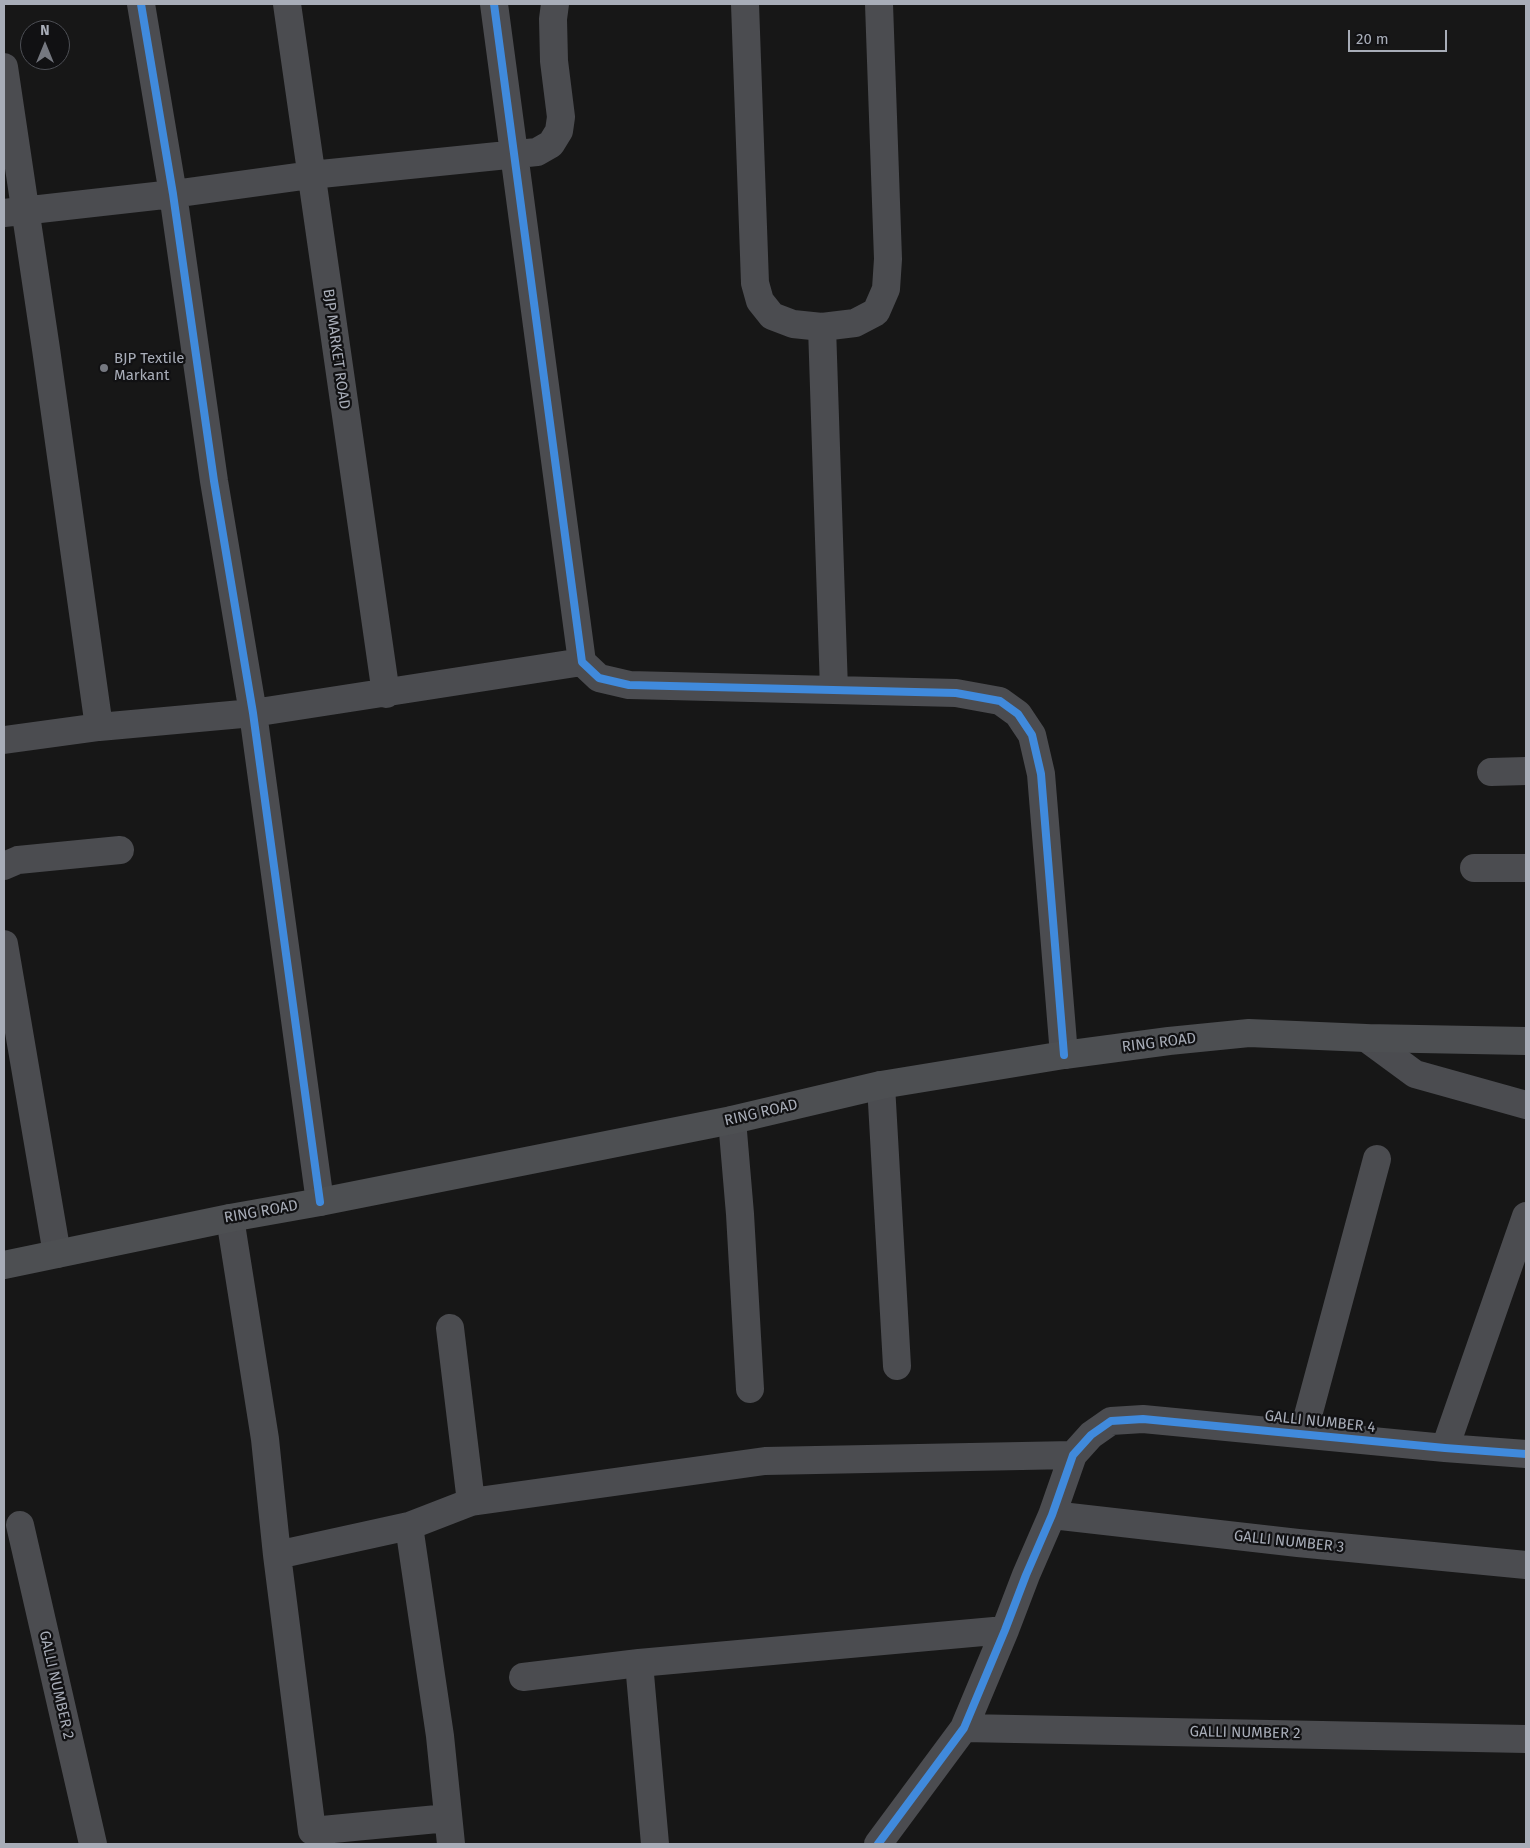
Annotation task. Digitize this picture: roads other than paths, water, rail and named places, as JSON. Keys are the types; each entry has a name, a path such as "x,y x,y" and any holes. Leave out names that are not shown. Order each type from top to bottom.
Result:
{"main road":[{"name":"RING ROAD","path":"4,1265 230,1218 320,1202 732,1120 881,1085 1064,1055 1169,1041 1249,1034 1526,1041"}],"street":[{"path":"141,4 173,194 214,481 253,713 320,1202"},
{"name":"BJP MARKET ROAD","path":"288,4 386,694"},
{"path":"494,4 582,662 599,678 629,685 956,692 1000,701 1018,714 1032,735 1041,774 1064,1055"},
{"path":"15,212 173,194 311,174 537,152 552,144 559,131 561,117 554,62 552,19 555,4"},
{"path":"745,4 755,283 760,301 772,316 793,324 822,327 855,323 876,312 886,289 888,259 879,4"},
{"path":"4,67 15,212 48,358 99,728"},
{"path":"822,327 834,690"},
{"path":"4,740 99,728 253,713 386,694 582,662"},
{"path":"1491,772 1526,771"},
{"path":"4,866 18,860 120,850"},
{"path":"1474,868 1526,868"},
{"path":"4,944 56,1254"},
{"path":"1366,1038 1414,1074 1526,1105"},
{"path":"881,1085 897,1366"},
{"path":"732,1120 740,1214 750,1389"},
{"path":"1304,1434 1377,1159"},
{"path":"1445,1448 1526,1216"},
{"path":"230,1218 264,1439 312,1831 450,1831 440,1736 409,1526"},
{"path":"450,1328 471,1502"},
{"name":"GALLI NUMBER 4","path":"1073,1455 1091,1434 1111,1421 1143,1419 1526,1454"},
{"path":"277,1555 409,1526 471,1502 765,1461 1073,1455 1052,1515 964,1728 878,1844"},
{"name":"GALLI NUMBER 3","path":"1052,1515 1298,1543 1526,1565"},
{"name":"GALLI NUMBER 2","path":"20,1525 93,1844"},
{"path":"523,1677 639,1663 1005,1630"},
{"path":"639,1663 655,1844"},
{"name":"GALLI NUMBER 2","path":"964,1728 1526,1739"}],"place":[{"name":"BJP Textile Markant","path":"104,368"}]}
